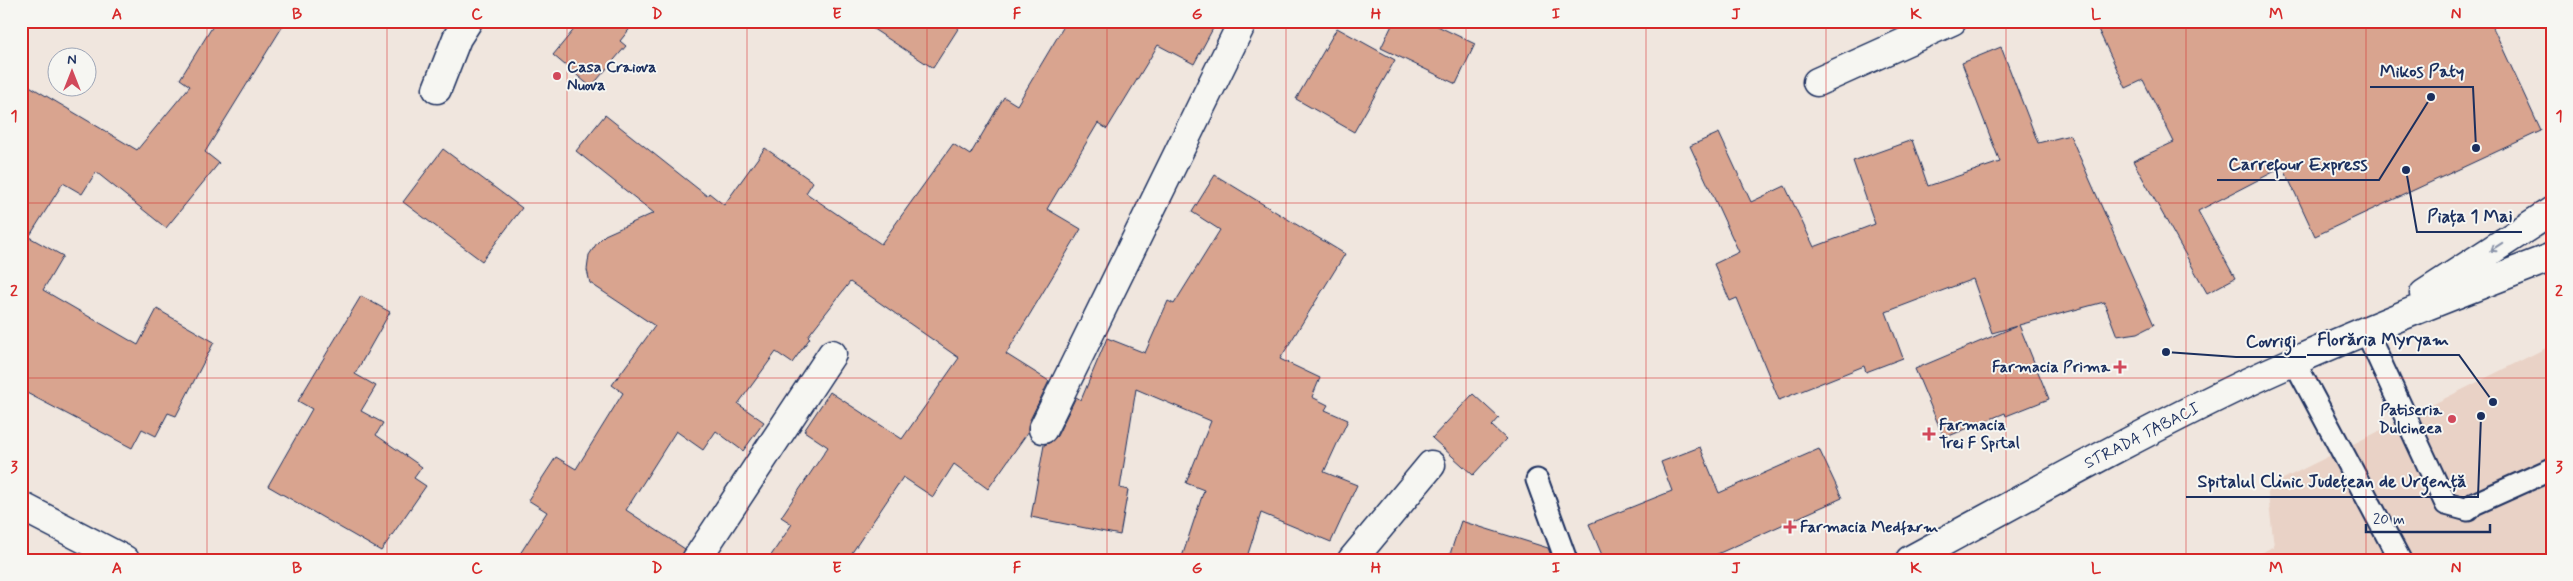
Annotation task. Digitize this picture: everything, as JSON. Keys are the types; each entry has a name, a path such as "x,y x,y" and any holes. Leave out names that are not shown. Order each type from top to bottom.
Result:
{"street":[{"path":"437,89 457,38 468,21"},
{"path":"1044,429 1242,21"},
{"path":"1817,82 1952,21"},
{"name":"STRADA TABACI","path":"2372,326 2552,211"},
{"name":"STRADA TABACI","path":"1910,560 2139,436 2294,361 2372,326 2552,257"},
{"path":"696,560 832,354"},
{"path":"1352,560 1431,465"},
{"path":"21,506 125,560"}],"lane":[{"path":"2372,326 2446,504 2468,510 2474,504 2552,469"},
{"path":"2294,361 2400,560"},
{"path":"1538,480 1566,560"}],"shaded area":[{"path":"2552,345 2552,560 2249,560 2274,546 2267,487"}],"building":[{"path":"216,21 286,21 205,152 219,163 166,228 96,172 82,194 63,183 29,237 63,256 43,290 138,345 157,309 214,342 176,416 168,413 156,436 142,429 132,448 21,390 21,81 137,150 190,86 180,79"},
{"path":"581,21 636,21 620,41 626,46 591,87 553,55"},
{"path":"861,21 963,21 933,68"},
{"path":"1067,21 1217,21 1194,64 1158,45 1107,129 1098,123 1047,209 1081,229 1006,354 1049,381 1029,422 1028,432 988,489 954,464 933,497 903,477 847,560 768,560 792,524 781,517 828,447 804,431 830,392 902,439 959,358 850,282 808,336 810,338 792,363 776,352 738,404 764,422 743,451 716,431 703,450 676,431 626,510 685,549 680,560 516,560 547,512 528,500 556,457 576,469 623,393 612,385 655,326 590,283 587,270 589,255 597,243 605,235 654,213 576,151 605,115 707,196 709,193 724,205 765,148 813,182 806,193 881,244 953,144 970,155 1004,97 1017,105"},
{"path":"1394,21 1427,21 1475,44 1456,84 1381,48"},
{"path":"2094,21 2490,21 2541,131 2315,236 2283,167 2198,211 2235,278 2207,293 2133,161 2174,142 2143,80 2126,88"},
{"path":"1337,28 1395,60 1354,132 1296,99"},
{"path":"2001,47 2038,143 2070,135 2154,325 2138,333 2117,336 2104,302 2019,325 2049,399 2006,416 2005,413 1944,438 1915,369 2017,326 1992,333 1973,279 1886,312 1903,358 1866,372 1864,366 1779,400 1737,298 1730,301 1714,264 1739,252 1690,146 1719,133 1751,202 1785,186 1814,247 1875,224 1853,161 1912,140 1928,186 2000,162 1962,63"},
{"path":"443,149 522,208 482,261 403,202"},
{"path":"1215,175 1345,254 1280,359 1320,378 1312,397 1328,405 1325,410 1348,420 1324,472 1357,485 1331,542 1261,513 1246,560 1181,560 1204,490 1186,483 1211,421 1136,389 1120,488 1128,490 1120,535 1031,517 1044,445 1051,442 1057,436 1076,397 1081,400 1107,338 1145,353 1168,301 1174,304 1220,230 1192,212"},
{"path":"361,296 390,312 355,374 376,386 361,411 383,423 376,435 422,467 414,478 426,486 381,551 268,486 312,409 298,401"},
{"path":"1473,394 1499,418 1492,426 1506,439 1473,475 1432,438"},
{"path":"1700,447 1719,493 1819,449 1842,498 1704,560 1604,560 1589,524 1672,491 1661,462"},
{"path":"1461,521 1548,548 1553,560 1448,560"}],"place":[{"name":"Casa Craiova Nuova","path":"557,76"},
{"name":"Carrefour Express","path":"2431,97"},
{"name":"Mikos Paty","path":"2476,148"},
{"name":"Piața 1 Mai","path":"2406,170"},
{"name":"Covrigi","path":"2166,352"},
{"name":"Farmacia Prima","path":"2120,367"},
{"name":"Florăria Myryam","path":"2493,402"},
{"name":"Spitalul Clinic Județean de Urgență","path":"2481,416"},
{"name":"Patiseria Dulcineea","path":"2452,419"},
{"name":"Farmacia Trei F Spital","path":"1929,434"},
{"name":"Farmacia Medfarm","path":"1790,527"}]}
